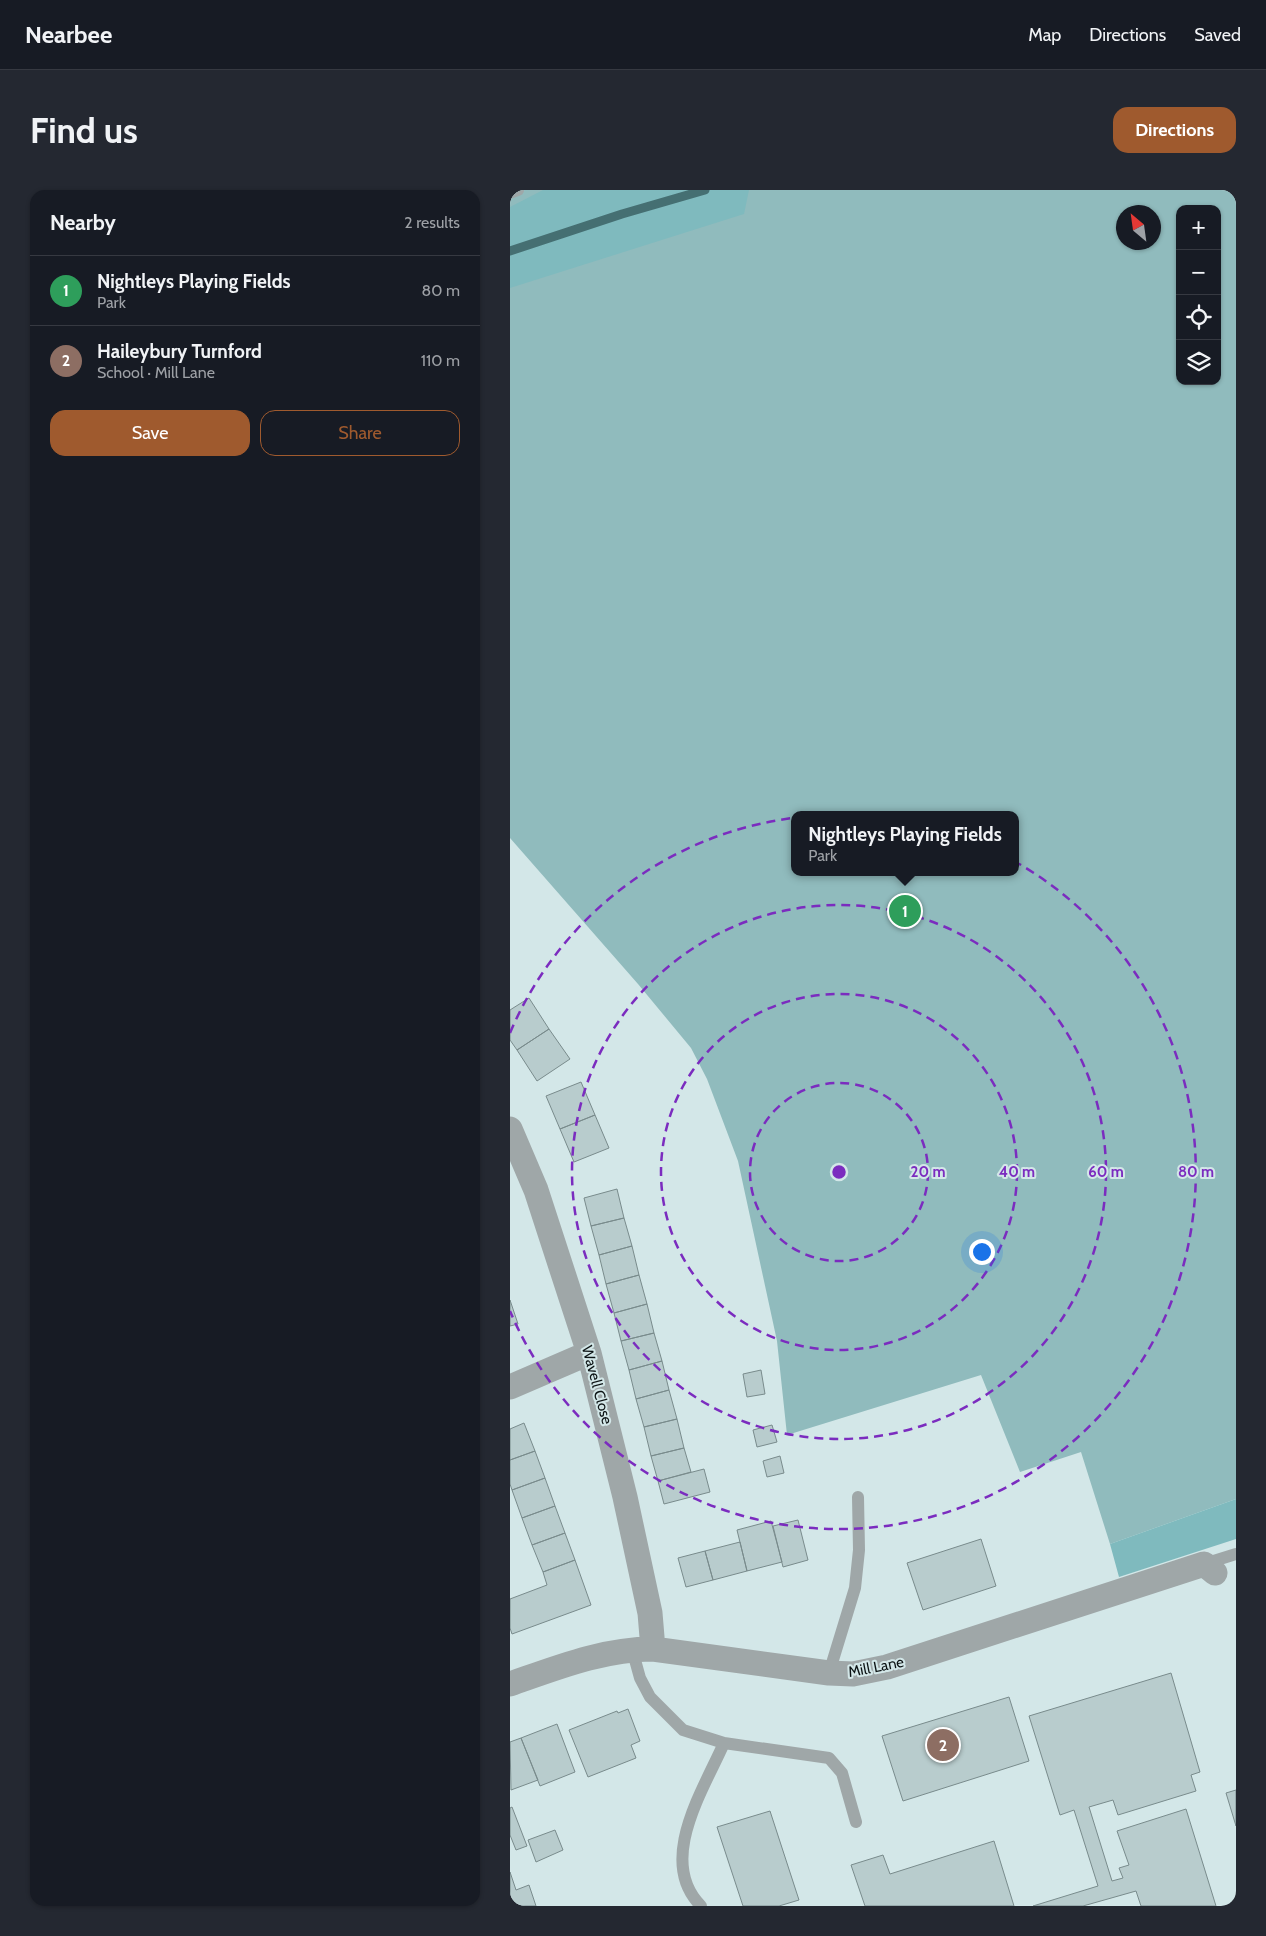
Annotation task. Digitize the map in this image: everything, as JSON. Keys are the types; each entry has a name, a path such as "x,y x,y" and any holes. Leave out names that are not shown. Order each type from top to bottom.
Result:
{"street":[{"name":"Wavell Close","path":"510,1129 536,1190 589,1354 627,1507 650,1613 642,1649"},
{"path":"510,1387 589,1354"},
{"name":"Mill Lane","path":"510,1684 579,1660 642,1649 829,1673 853,1674 887,1668 1209,1569"}],"lane":[{"path":"510,193 518,190"},
{"path":"829,1673 855,1588 859,1550 858,1497"},
{"name":"Mill Lane","path":"1209,1569 1236,1554"},
{"path":"642,1649 640,1678 650,1698 683,1730 724,1743 829,1758 842,1773 856,1822"},
{"path":"701,1906 688,1886 681,1854 685,1832 724,1743"}],"shaded area":[{"path":"510,190 1236,190 1236,1499 1110,1544 1081,1452 1020,1472 981,1375 787,1435 777,1341 738,1161 707,1079 691,1048 638,984 510,838"},
{"path":"543,190 749,190 744,214 510,288 510,207"},
{"path":"1236,1499 1236,1539 1119,1577 1110,1544"}],"building":[{"path":"529,998 549,1029 517,1050 510,1040 510,1010"},
{"path":"549,1029 570,1059 537,1081 517,1050"},
{"path":"581,1082 595,1115 560,1129 546,1096"},
{"path":"595,1115 609,1148 574,1162 560,1129"},
{"path":"617,1189 624,1218 591,1226 584,1198"},
{"path":"624,1218 632,1246 599,1255 591,1226"},
{"path":"632,1246 639,1275 606,1284 599,1255"},
{"path":"639,1275 647,1304 614,1313 606,1284"},
{"path":"510,1300 518,1324 510,1326"},
{"path":"647,1304 654,1333 621,1341 614,1313"},
{"path":"654,1333 662,1361 629,1370 621,1341"},
{"path":"662,1361 669,1390 636,1399 629,1370"},
{"path":"761,1370 765,1394 747,1397 743,1374"},
{"path":"669,1390 677,1419 644,1427 636,1399"},
{"path":"677,1419 684,1448 651,1456 644,1427"},
{"path":"524,1423 535,1451 510,1460 510,1429"},
{"path":"772,1425 777,1442 757,1447 753,1430"},
{"path":"684,1448 691,1472 658,1481 651,1456"},
{"path":"535,1451 545,1478 512,1490 510,1484 510,1460"},
{"path":"780,1456 784,1473 767,1477 763,1461"},
{"path":"704,1469 710,1492 664,1504 658,1481"},
{"path":"545,1478 555,1506 522,1518 512,1490"},
{"path":"555,1506 565,1533 532,1545 522,1518"},
{"path":"798,1520 808,1560 783,1567 773,1526"},
{"path":"771,1521 782,1562 747,1571 737,1530"},
{"path":"565,1533 575,1560 543,1572 532,1545"},
{"path":"981,1539 996,1586 923,1610 907,1563"},
{"path":"740,1542 747,1571 713,1580 705,1551"},
{"path":"705,1551 713,1580 686,1587 678,1558"},
{"path":"575,1560 591,1605 512,1634 510,1628 510,1599 547,1585 543,1572"},
{"path":"1171,1673 1200,1772 1191,1775 1196,1791 1118,1815 1113,1800 1089,1807 1112,1881 1123,1878 1119,1868 1129,1865 1117,1831 1186,1809 1216,1906 1141,1906 1136,1891 1083,1906 1033,1906 1098,1886 1074,1810 1060,1815 1029,1716"},
{"path":"1009,1697 1029,1761 903,1801 882,1736"},
{"path":"628,1709 640,1741 631,1745 636,1758 588,1777 569,1730 617,1711 618,1713"},
{"path":"557,1724 575,1772 540,1786 521,1738"},
{"path":"521,1738 538,1780 511,1790 510,1742"},
{"path":"1236,1790 1236,1826 1226,1793"},
{"path":"512,1807 527,1846 516,1850 510,1835 510,1808"},
{"path":"770,1811 799,1900 779,1906 743,1906 717,1827"},
{"path":"555,1830 563,1850 536,1862 528,1840"},
{"path":"994,1841 1014,1906 865,1906 851,1865 883,1855 890,1874"},
{"path":"510,1872 516,1890 529,1885 536,1906 510,1906"}],"waterway":[{"path":"510,251 622,214 705,190"}],"place":[{"name":"Nightleys Playing Fields","path":"905,911"},
{"name":"Haileybury Turnford","path":"943,1745"}]}
